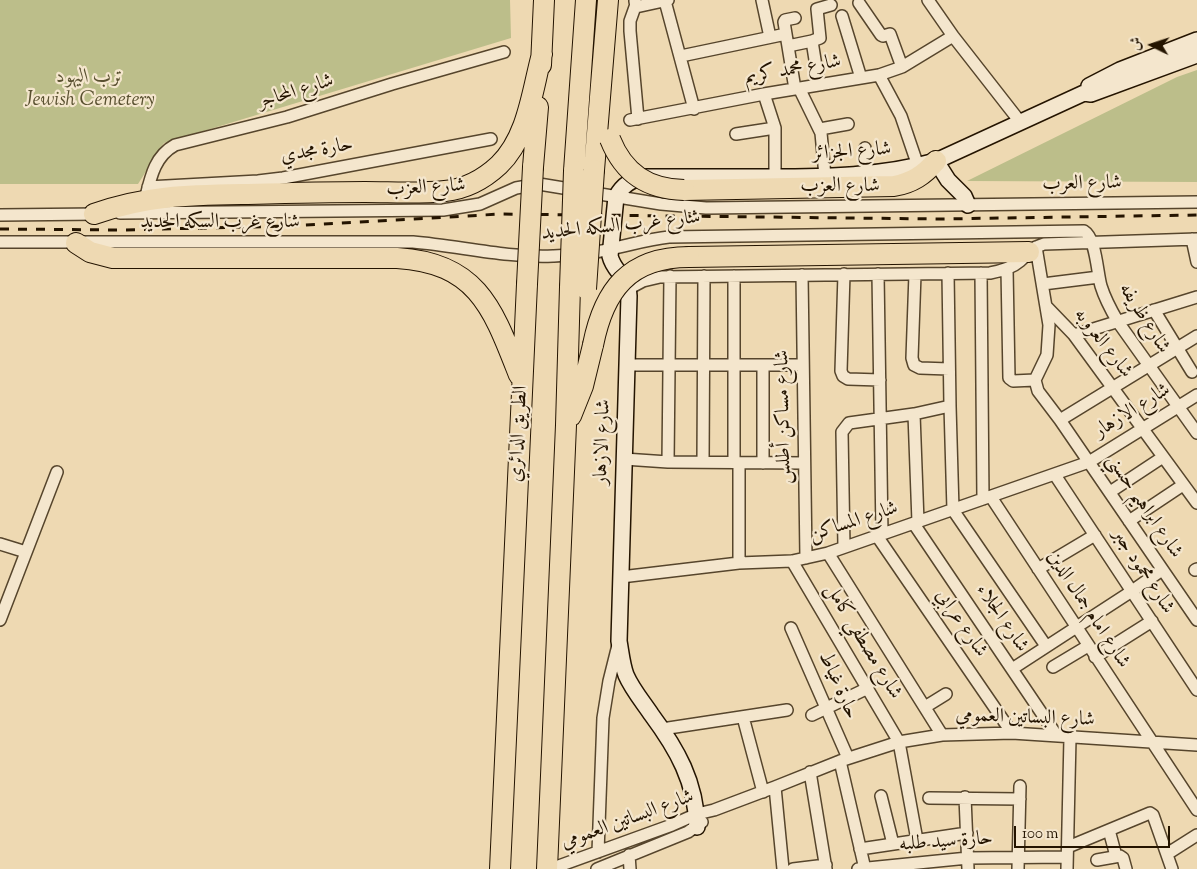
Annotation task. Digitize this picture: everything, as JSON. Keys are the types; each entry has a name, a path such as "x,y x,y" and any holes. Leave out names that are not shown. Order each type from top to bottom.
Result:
{"highway":[{"name":"الطريق الدائري","path":"500,869 527,284 544,0"},
{"path":"578,288 574,170 586,0"},
{"path":"551,868 568,324 578,288 594,170 608,0"},
{"path":"94,214 145,200 187,196 333,192 430,192 460,188 488,175 509,153 517,140 523,126 542,54"},
{"path":"600,102 610,139 621,161 638,178 649,184 672,190 894,186 908,183 921,176 927,164"},
{"path":"76,243 90,252 113,258 397,258 416,259 434,264 451,271 480,294 491,309 499,325 522,383"},
{"path":"566,425 583,386 604,307 618,285 638,268 663,259 676,257 1032,249"}],"street":[{"path":"635,3 667,0 694,109"},
{"path":"762,0 770,37"},
{"path":"928,0 953,36 1021,123"},
{"name":"شارع محمد كريم","path":"635,3 630,21 634,120 764,94 879,75 902,67 953,36"},
{"path":"859,3 881,36 890,34 902,67"},
{"path":"788,46 820,38 817,9 831,5"},
{"path":"842,16 861,78"},
{"path":"796,18 784,20 788,46 797,88 820,129 825,176"},
{"path":"681,56 786,34"},
{"name":"شارع الجزائر","path":"616,197 628,182 641,178 867,174 927,164 1084,93 1088,87 1120,70 1197,40"},
{"path":"812,41 819,85"},
{"name":"شارع المحاجر","path":"145,200 152,172 159,158 166,150 175,145 287,117 384,86 504,52"},
{"name":"شارع الجزائر","path":"1084,93 1091,94 1197,54"},
{"path":"879,75 927,164 948,180 964,196 968,205"},
{"path":"764,94 776,128 775,177"},
{"path":"820,129 848,124"},
{"path":"736,134 776,128"},
{"name":"حارة مجدي","path":"145,200 283,178 491,139"},
{"path":"864,148 867,174"},
{"name":"شارع العزب","path":"145,200 443,210 480,204 516,188 531,184 661,204 706,208 968,205"},
{"path":"609,250 616,197"},
{"name":"شارع العرب","path":"968,205 1197,202"},
{"path":"0,215 94,214"},
{"name":"شارع غرب السكه الحديد","path":"0,242 413,242 525,256 562,255 609,250 654,238 680,237 1079,230 1088,233 1092,242"},
{"path":"628,289 650,278 670,276 990,273 1007,269 1019,262 1032,249 1048,244 1194,239 1197,262"},
{"name":"شارع ظريفه","path":"1092,242 1099,277 1107,302 1118,322 1197,433"},
{"path":"1007,269 1009,378 1013,381 1035,380 1047,355 1049,325 1043,284 1032,249"},
{"name":"شارع الازهار","path":"609,250 613,264 624,277 628,289 619,641 627,677 662,729 687,774 694,794 697,820"},
{"path":"948,273 953,510 1046,646"},
{"path":"981,273 987,498"},
{"path":"844,274 842,376 848,379 880,380"},
{"path":"878,274 880,535"},
{"path":"915,274 912,358 914,365 920,368 949,369"},
{"name":"شارع مساكن أطلس","path":"802,275 806,558"},
{"path":"668,462 670,276"},
{"path":"703,462 704,276"},
{"path":"734,276 738,563"},
{"path":"1043,284 1099,277"},
{"path":"1074,335 1197,297"},
{"name":"شارع العروبه","path":"1047,307 1074,335 1197,503"},
{"path":"1154,310 1192,372"},
{"path":"1060,420 1197,336"},
{"path":"627,365 803,365"},
{"path":"763,365 763,463"},
{"name":"شارع ابراهيم حسني","path":"1035,380 1038,391 1110,492 1197,620"},
{"name":"شارع الازهار","path":"1089,462 1197,395"},
{"path":"844,547 842,432 849,423 914,414 950,406"},
{"path":"914,414 916,523"},
{"path":"1110,492 1163,457"},
{"path":"624,459 668,462 804,463"},
{"name":"شارع المساكن","path":"621,577 738,563 792,561 828,553 1089,462"},
{"path":"0,620 57,472"},
{"name":"شارع محمود جبر","path":"1055,475 1197,690"},
{"path":"1129,521 1183,485"},
{"name":"شارع امام جمال الدين","path":"987,498 1038,569 1197,810"},
{"name":"شارع الجلاء","path":"916,523 1057,736"},
{"path":"1038,569 1095,534"},
{"name":"شارع عرابي","path":"880,535 1012,734"},
{"path":"0,544 26,552"},
{"path":"828,553 942,735"},
{"name":"شارع مصطفي كامل","path":"792,561 899,742 917,840"},
{"path":"1012,669 1162,570"},
{"path":"1095,657 1152,621"},
{"name":"حارة غياط","path":"791,628 826,708 844,760 863,869"},
{"name":"شارع الازهار","path":"598,852 603,718 609,681 619,641"},
{"path":"1053,667 1088,646"},
{"path":"812,715 868,688"},
{"path":"925,707 946,694"},
{"path":"662,729 787,710"},
{"path":"743,716 763,792"},
{"name":"شارع البساتين العمومي","path":"551,868 581,864 598,852 697,820 714,810 775,788 810,772 899,742 942,735 1012,734 1197,745"},
{"path":"1067,869 1070,738"},
{"path":"793,869 826,867 810,772"},
{"path":"1018,869 1020,786"},
{"path":"775,788 784,869"},
{"path":"881,796 893,844"},
{"path":"929,798 1020,799"},
{"path":"965,798 968,863"},
{"path":"1067,852 1109,830 1151,813 1172,869"},
{"name":"شارع البساتين العمومي","path":"597,869 688,832 697,820"},
{"path":"1109,830 1116,856"},
{"path":"860,849 967,833"},
{"path":"1167,854 1197,835"},
{"name":"حارة سيد طلبه","path":"863,869 968,863 1067,852"},
{"path":"629,855 630,869"},
{"path":"1097,860 1116,856 1123,858 1126,869"}],"green space":[{"name":"ترب اليهود Jewish Cemetery","path":"0,0 510,0 511,38 164,143 138,184 0,184"},
{"path":"1197,70 1197,182 967,181 1177,77"}],"railway":[{"path":"0,229 122,230 290,226 501,214 939,219 1197,215"}]}
